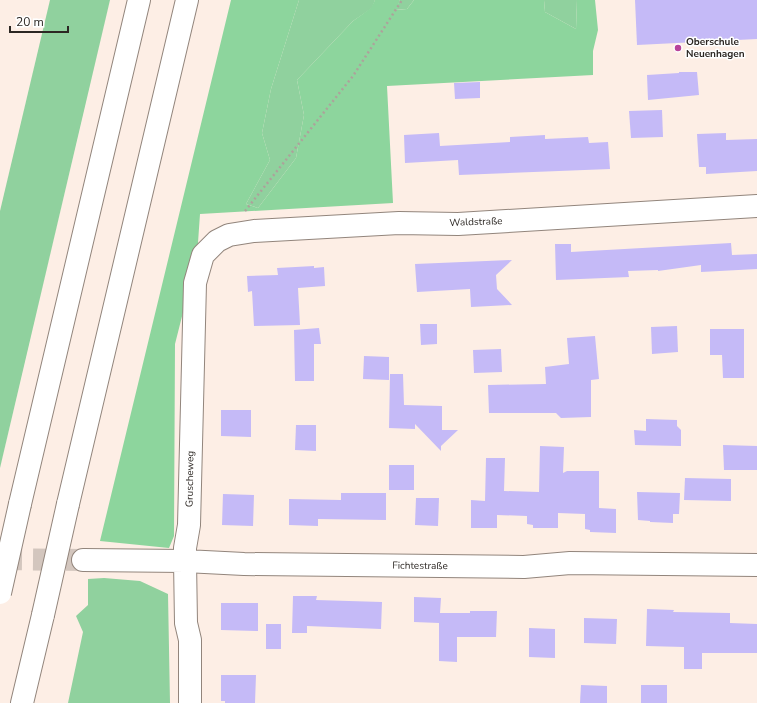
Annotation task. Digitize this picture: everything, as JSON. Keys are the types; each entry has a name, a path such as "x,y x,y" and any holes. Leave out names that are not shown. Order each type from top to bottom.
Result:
{"main road":[{"path":"0,593 139,0"},
{"path":"22,703 187,0"},
{"name":"Waldstraße","path":"203,255 216,241 229,235 254,231 399,224 466,223 757,206"},
{"name":"Gruscheweg","path":"190,703 190,640 186,623 185,548 189,525 195,283 203,255"},
{"name":"Fichtestraße","path":"83,560 185,561 244,564 519,567 535,567 570,563 757,565"}],"path":[{"path":"229,235 241,216 353,76 402,0"}],"green space":[{"path":"50,0 110,0 0,468 0,211"},
{"path":"231,0 299,0 271,89 262,133 270,160 246,204 258,208 296,158 304,115 297,80 353,21 371,8 375,0 400,0 396,10 407,9 414,0 544,0 545,12 576,29 577,0 595,0 598,30 593,51 593,75 387,86 393,203 200,214 197,257 175,344 174,536 169,548 100,541"},
{"path":"299,0 375,0 372,8 353,21 297,80 304,115 296,158 258,208 246,204 270,160 262,133 271,89"},
{"path":"400,0 414,0 407,9 395,10"},
{"path":"544,0 577,0 576,29 545,12"},
{"path":"104,578 140,581 168,594 170,703 68,703 83,632 76,616 88,605 88,579"}],"building":[{"path":"635,0 757,0 757,39 637,45"},
{"path":"697,72 699,95 648,100 647,75"},
{"path":"480,82 480,98 455,99 454,83"},
{"path":"662,110 663,137 631,138 629,111"},
{"path":"439,133 440,146 510,142 510,137 545,135 545,139 588,137 589,143 608,142 610,169 459,175 458,160 405,163 404,135"},
{"path":"726,133 726,140 757,139 757,171 706,174 706,167 699,167 697,134"},
{"path":"731,243 732,255 757,254 757,269 701,272 701,265 658,271 628,271 629,277 556,280 555,244 571,244 571,252"},
{"path":"512,260 496,275 497,289 512,305 471,307 470,289 417,292 415,264"},
{"path":"314,266 314,268 324,267 325,286 298,288 300,325 254,326 252,291 248,292 247,276 278,275 277,268"},
{"path":"420,324 437,324 437,344 421,345"},
{"path":"677,326 678,352 652,354 651,327"},
{"path":"319,328 321,344 314,344 314,381 295,381 294,330"},
{"path":"710,329 744,329 744,378 723,378 722,355 710,355"},
{"path":"595,336 599,379 591,380 591,417 561,418 556,413 489,413 488,385 546,384 545,367 569,364 567,338"},
{"path":"501,349 502,372 474,373 473,350"},
{"path":"364,356 389,357 389,380 363,379"},
{"path":"390,374 403,374 404,405 442,406 442,430 458,430 441,446 441,451 415,424 415,429 389,428"},
{"path":"221,410 251,410 251,437 221,436"},
{"path":"646,419 677,420 677,426 681,430 681,446 635,445 634,430 646,431"},
{"path":"296,425 316,425 316,451 295,450"},
{"path":"723,445 757,446 757,470 724,470"},
{"path":"540,446 564,447 563,473 567,471 599,471 599,508 616,509 616,533 590,532 590,530 585,529 585,514 558,513 558,528 533,528 533,525 527,524 527,516 497,515 497,528 471,528 471,500 485,501 486,458 505,458 504,491 539,492"},
{"path":"389,465 414,465 414,490 389,490"},
{"path":"685,478 731,479 731,501 684,500"},
{"path":"637,492 680,493 679,514 673,514 673,523 638,520"},
{"path":"341,493 386,493 386,520 318,519 318,526 289,525 289,499 341,500"},
{"path":"223,494 254,495 253,526 222,525"},
{"path":"416,498 439,498 438,526 415,525"},
{"path":"293,596 317,596 316,600 382,602 381,629 307,626 307,633 292,633"},
{"path":"414,597 441,598 440,613 497,611 496,637 457,637 457,662 439,661 439,623 414,622"},
{"path":"221,603 258,603 258,631 221,630"},
{"path":"647,609 674,610 673,612 730,613 730,623 757,624 757,653 702,653 702,669 684,669 684,647 646,646"},
{"path":"584,618 617,619 616,644 584,643"},
{"path":"266,624 281,624 281,649 266,649"},
{"path":"529,628 555,629 555,658 529,657"},
{"path":"221,675 256,675 255,703 225,703 225,701 221,701"},
{"path":"581,685 607,686 607,703 580,703"},
{"path":"641,685 667,685 667,703 641,703"}],"tunnel":[{"path":"0,559 83,560"}],"place":[{"name":"Oberschule Neuenhagen","path":"678,48"}]}
